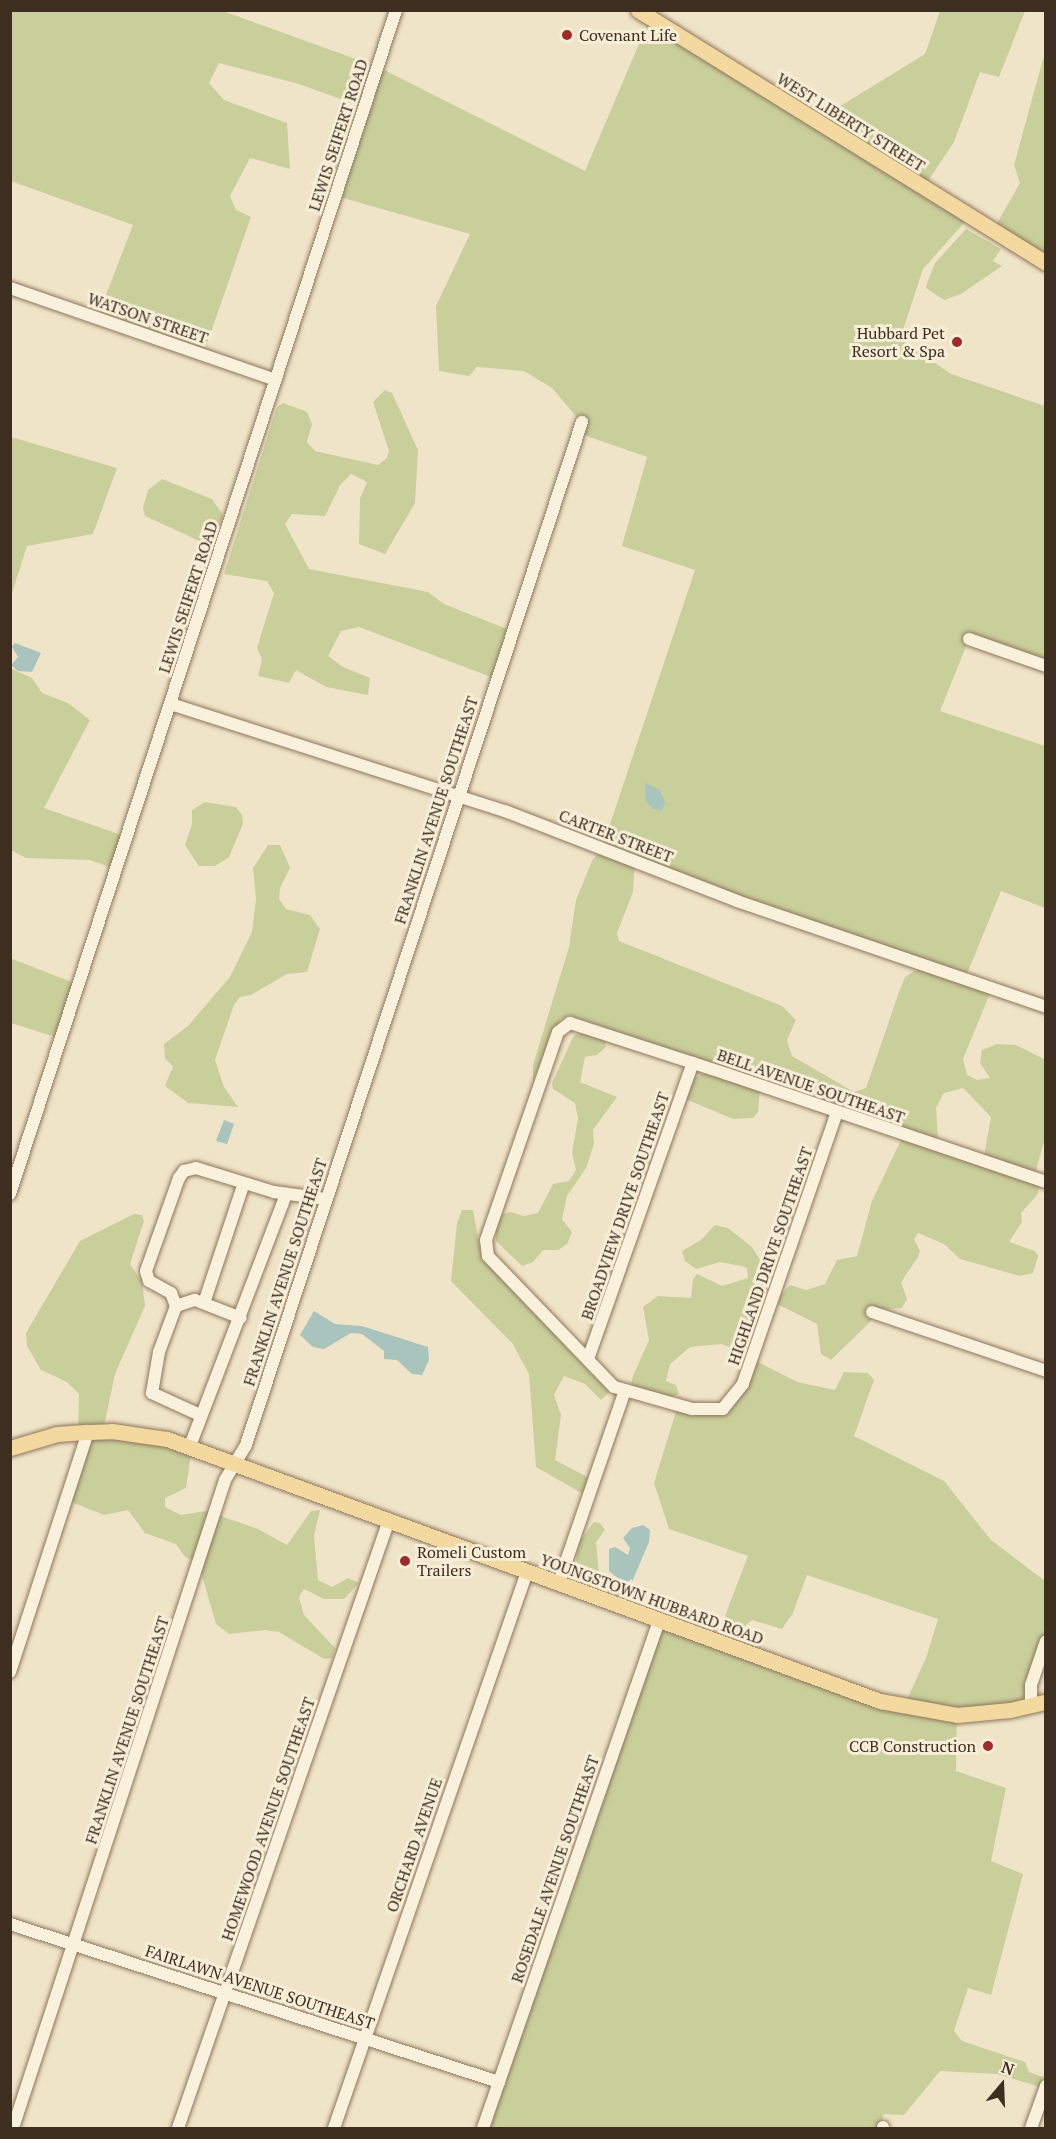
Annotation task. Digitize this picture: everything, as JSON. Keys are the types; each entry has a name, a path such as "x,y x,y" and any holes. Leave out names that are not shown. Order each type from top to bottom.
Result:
{"main road":[{"name":"WEST LIBERTY STREET","path":"638,10 1046,263"},
{"name":"YOUNGSTOWN HUBBARD ROAD","path":"10,1448 57,1434 88,1432 147,1435 190,1446 659,1621 903,1708 965,1714 1038,1703"}],"street":[{"name":"LEWIS SEIFERT ROAD","path":"10,1194 396,10"},
{"name":"WATSON STREET","path":"10,288 275,380"},
{"name":"FRANKLIN AVENUE SOUTHEAST","path":"13,2128 225,1480 246,1445 582,422"},
{"path":"969,639 1046,666"},
{"name":"CARTER STREET","path":"171,704 555,829 737,901 1046,1007"},
{"name":"BELL AVENUE SOUTHEAST","path":"588,1359 492,1263 486,1249 558,1032 565,1024 575,1023 1046,1182"},
{"name":"BROADVIEW DRIVE SOUTHEAST","path":"588,1359 693,1063"},
{"name":"HIGHLAND DRIVE SOUTHEAST","path":"624,1393 704,1412 727,1407 743,1384 837,1112"},
{"path":"200,1415 152,1393 159,1352 177,1306 171,1293 149,1281 146,1271 179,1178 184,1171 195,1168 286,1194 326,1199"},
{"path":"204,1303 244,1183"},
{"path":"190,1446 200,1415 242,1318 286,1194"},
{"path":"177,1306 195,1300 242,1318"},
{"path":"872,1312 1046,1371"},
{"path":"559,1582 624,1393 588,1359"},
{"path":"10,1672 88,1432"},
{"name":"HOMEWOOD AVENUE SOUTHEAST","path":"178,2128 390,1520"},
{"name":"ORCHARD AVENUE","path":"334,2128 527,1572"},
{"name":"ROSEDALE AVENUE SOUTHEAST","path":"483,2128 659,1621"},
{"path":"1038,1703 1031,1684 1046,1641"},
{"name":"FAIRLAWN AVENUE SOUTHEAST","path":"10,1924 499,2082"},
{"path":"1031,2128 1045,2086"}],"green space":[{"path":"10,11 223,11 378,67 585,171 650,18 816,121 925,54 940,11 1025,11 999,77 980,72 954,142 924,187 970,216 923,269 900,339 951,374 1045,406 1045,666 969,639 940,711 1045,746 1045,908 1001,891 965,979 635,861 633,892 617,933 619,941 782,1006 796,1020 787,1040 792,1056 854,1092 866,1088 905,977 914,971 926,969 991,991 963,1059 967,1075 977,1080 990,1078 980,1063 982,1050 997,1044 1016,1045 1044,1059 1045,1138 1035,1174 984,1156 991,1117 963,1088 944,1093 936,1108 938,1140 569,1015 561,1019 551,1036 533,1081 533,1065 569,947 576,900 592,861 602,848 695,570 622,546 647,457 578,433 581,422 552,388 524,371 477,367 469,376 439,371 436,306 470,234 336,196 365,108 299,84 219,63 209,83 224,100 287,123 290,169 250,158 230,196 236,210 251,217 203,355 97,318 133,225 11,181"},
{"path":"1045,52 1045,263 993,230 1020,183 1014,165"},
{"path":"966,229 1001,249 993,261 1002,266 961,294 944,300 926,288 927,283 935,263"},
{"path":"385,390 392,393 418,450 415,503 385,554 359,544 360,499 367,482 351,474 340,485 325,516 292,514 285,524 309,569 428,592 444,604 507,629 491,677 359,627 341,631 328,656 343,667 370,678 368,695 326,687 296,670 289,683 258,676 262,659 257,648 274,593 267,581 224,574 277,407 283,403 307,412 312,424 307,442 315,451 378,465 387,458 389,451 373,402"},
{"path":"11,437 117,468 93,534 27,546 11,596"},
{"path":"162,479 212,499 223,515 217,532 206,544 145,516 143,508 148,490"},
{"path":"10,668 32,678 42,693 68,703 90,720 44,808 127,837 117,870 90,860 26,858 11,850"},
{"path":"205,802 236,807 242,815 243,824 229,857 215,866 199,866 185,845 192,824 192,810"},
{"path":"268,845 280,845 290,868 280,888 279,899 286,909 310,915 320,929 307,972 287,974 251,995 240,997 234,1005 215,1060 224,1087 238,1107 188,1103 165,1086 173,1066 165,1059 164,1044 188,1026 230,977 252,932 256,899 253,868"},
{"path":"10,958 79,985 61,1039 11,1023"},
{"path":"589,1033 604,1038 606,1047 597,1055 585,1057 580,1082 617,1097 593,1130 594,1144 586,1168 567,1196 562,1219 572,1232 567,1244 558,1250 543,1250 533,1262 522,1266 496,1241 496,1216 511,1212 524,1216 538,1213 553,1184 569,1181 576,1170 572,1153 578,1118 575,1103 553,1089 552,1083 574,1035"},
{"path":"706,1072 760,1088 758,1112 753,1118 733,1119 683,1098 691,1080"},
{"path":"901,1140 1039,1185 1038,1194 1021,1213 1022,1222 1009,1242 1035,1251 1038,1256 1033,1273 1020,1276 960,1259 944,1244 918,1233 914,1239 920,1251 918,1257 901,1282 907,1299 902,1308 877,1310 871,1321 831,1360 821,1354 817,1324 779,1305 779,1297 790,1285 806,1290 825,1284 837,1260 857,1256 872,1201"},
{"path":"462,1210 473,1210 482,1259 609,1392 601,1400 585,1384 564,1376 554,1395 561,1415 555,1460 589,1478 585,1495 536,1467 529,1374 513,1344 451,1281 457,1223"},
{"path":"134,1214 142,1215 144,1221 130,1264 142,1282 145,1306 115,1374 103,1431 191,1454 186,1488 165,1498 165,1507 181,1515 206,1511 258,1529 287,1545 311,1511 320,1510 314,1536 318,1580 332,1587 348,1578 359,1583 344,1599 324,1599 304,1589 299,1597 304,1615 335,1648 332,1658 324,1659 279,1632 265,1630 229,1634 216,1624 198,1562 185,1557 176,1544 145,1533 128,1510 104,1515 66,1500 87,1432 78,1432 79,1394 67,1382 41,1370 27,1346 26,1333 80,1241"},
{"path":"715,1225 728,1228 752,1247 767,1271 756,1327 742,1351 721,1344 690,1347 670,1364 666,1381 676,1385 679,1394 672,1397 636,1390 631,1384 633,1376 649,1340 643,1307 658,1296 691,1298 693,1279 697,1274 722,1286 748,1278 747,1268 741,1266 720,1262 696,1269 685,1261 682,1251 701,1240"},
{"path":"752,1359 797,1382 835,1390 844,1372 868,1373 874,1380 854,1436 944,1481 991,1540 1045,1581 1045,1658 1030,1698 957,1715 956,1771 1006,1788 991,1861 1023,1874 991,1995 968,1988 954,2031 962,2041 1025,2062 1029,2072 1043,2077 1040,2087 997,2074 940,2071 904,2115 884,2114 879,2128 483,2128 659,1621 903,1708 926,1658 938,1619 807,1575 793,1613 782,1629 752,1620 737,1634 720,1629 748,1556 669,1529 654,1483 678,1405 718,1411"},
{"path":"594,1522 600,1523 605,1530 596,1542 599,1574 594,1575 583,1571 576,1560 579,1542"}],"water":[{"path":"15,643 41,653 32,672 18,671 11,665 18,657 12,647"},
{"path":"645,783 660,790 665,803 662,811 653,809 646,801"},
{"path":"224,1120 234,1124 227,1144 216,1141"},
{"path":"314,1311 335,1324 362,1326 428,1347 429,1360 422,1375 412,1374 397,1360 384,1359 384,1351 362,1334 351,1333 324,1349 313,1347 300,1335"},
{"path":"643,1525 650,1530 649,1542 631,1584 627,1586 609,1571 609,1549 615,1547 628,1555 630,1548 623,1538 632,1528"}],"place":[{"name":"Covenant Life","path":"567,35"},
{"name":"Hubbard Pet Resort & Spa","path":"957,342"},
{"name":"Romeli Custom Trailers","path":"405,1561"},
{"name":"CCB Construction","path":"988,1746"}]}
